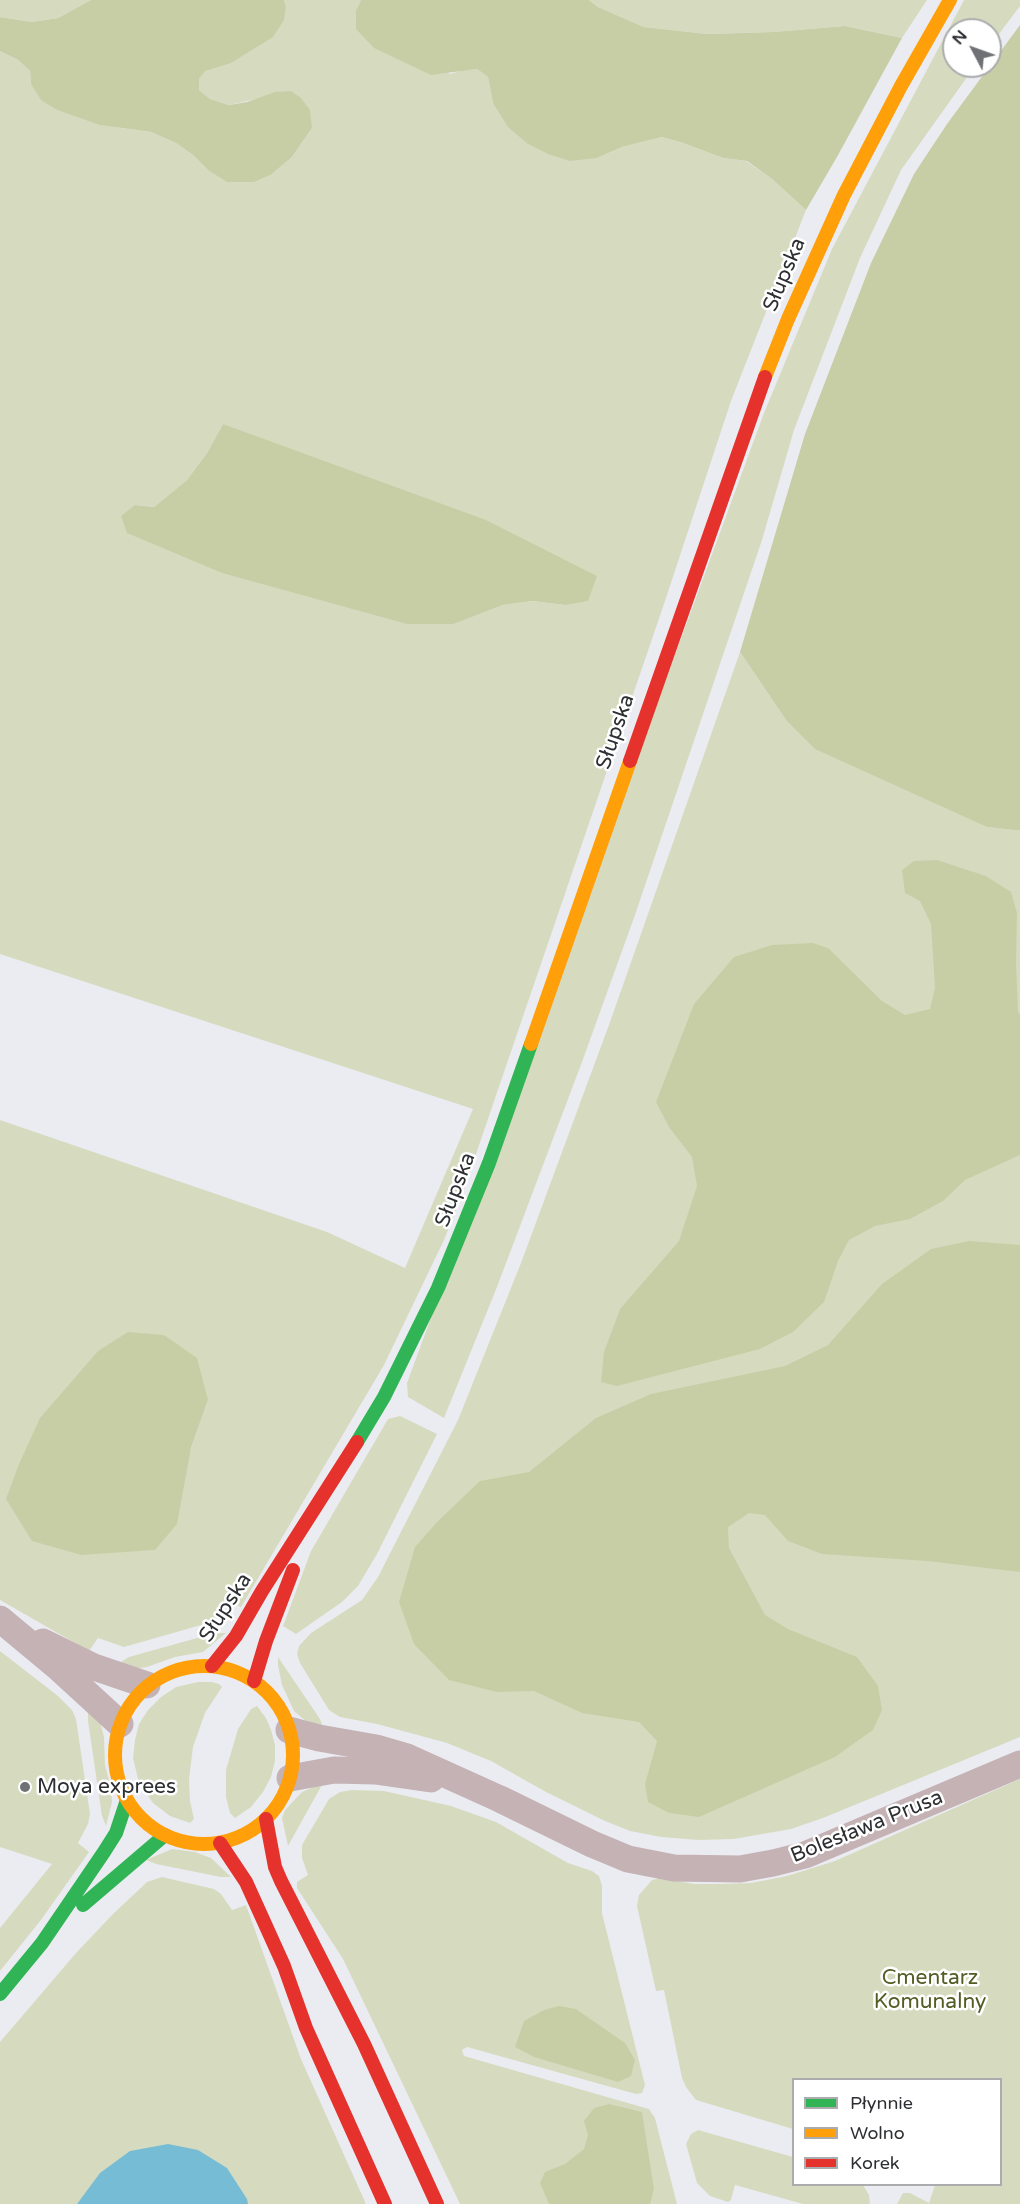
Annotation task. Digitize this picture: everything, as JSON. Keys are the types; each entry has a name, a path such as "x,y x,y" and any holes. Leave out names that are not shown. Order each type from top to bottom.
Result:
{"main road":[{"name":"Słupska","path":"212,1666 236,1636 262,1591 333,1481 419,1330 457,1246 489,1163 753,408 788,319 854,175 950,0"},
{"name":"Słupska","path":"254,1681 288,1581 333,1481"},
{"path":"212,1666 226,1668 254,1681 270,1695 282,1711 289,1730 293,1762 290,1778 280,1800 266,1819 252,1830 220,1843 192,1843 165,1835 150,1826 137,1815 118,1781 115,1761 116,1741 120,1724 128,1708 147,1685 178,1669 212,1666"},
{"path":"0,1994 42,1943 110,1842 122,1818 127,1800"},
{"path":"266,1819 275,1867 281,1881 364,2044 437,2204"},
{"path":"42,1943 123,1869 165,1835"},
{"path":"220,1843 246,1882 284,1966 306,2028 385,2204"}],"street":[{"path":"5,1622 94,1666 147,1685"},
{"path":"5,1622 120,1724"},
{"name":"Bolesława Prusa","path":"289,1730 376,1748 407,1757 473,1786 582,1840 628,1858 674,1868 717,1869 773,1863 805,1855 1020,1764"},
{"name":"Bolesława Prusa","path":"290,1778 334,1770 375,1771 473,1786"}],"green space":[{"path":"0,0 91,0 58,18 32,22 0,17"},
{"path":"91,0 284,0 286,6 284,20 273,37 231,63 205,71 199,79 199,90 210,99 229,105 247,102 275,92 291,91 301,98 310,110 312,128 292,157 272,174 254,182 227,182 208,170 176,143 151,132 100,125 57,110 41,100 31,84 30,71 18,60 0,51 0,17 32,22 58,18"},
{"path":"284,0 361,0 356,10 450,74 477,69 488,77 493,103 597,158 622,147 662,137 723,158 746,161 772,179 806,210 731,401 462,1195 444,1240 384,1365 241,1607 227,1602 215,1621 124,1647 98,1638 89,1651 0,1600 0,1120 327,1232 405,1268 473,1109 0,954 0,51 18,60 30,71 31,84 57,110 120,128 151,132 176,143 208,170 272,174 292,157 312,128 261,98 229,105 210,99 199,90 199,79 204,71 217,66 286,6","holes":["223,424 565,605 532,601 503,605 454,624 135,505 154,507 187,480 207,453","208,1400 155,1550 123,1551"]},
{"path":"361,0 589,0 598,7 644,27 707,34 773,32 845,26 902,38 806,210 772,179 747,161 723,158 662,137 622,147 597,158 570,161 548,154 528,144 508,127 493,103 488,77 477,69 431,75 374,48 356,29 356,10"},
{"path":"589,0 927,0 902,38 845,26 773,32 707,34 644,27 598,7"},
{"path":"964,0 1020,0 1020,6 1002,30 1002,18 954,18"},
{"path":"1020,25 1020,830 987,827 815,749 786,720 740,652 805,434 871,263 914,174 947,124 981,78 1002,78 1002,49"},
{"path":"942,42 942,78 966,78 901,170 860,258 794,430 762,540 635,915 497,1287 444,1418 408,1397 407,1383 764,413 832,249"},
{"path":"223,424 486,520 597,576 588,601 565,605 532,601 503,605 454,624 407,624 222,573 127,533 121,516 135,505 154,507 187,480 207,453"},
{"path":"740,652 786,720 987,827 1020,830 1020,1737 791,1829 734,1839 699,1840 661,1837 630,1831 546,1792 491,1761 447,1743 377,1724 340,1717 329,1710 300,1663 297,1654 299,1646 311,1633 362,1600 378,1577 458,1420 521,1263 610,1022"},
{"path":"937,860 986,876 1011,892 1017,913 1020,1155 965,1180 943,1201 910,1219 875,1226 849,1240 838,1261 824,1302 793,1332 760,1349 617,1386 601,1382 604,1352 620,1309 679,1241 697,1186 692,1157 669,1127 656,1102 694,1004 734,957 772,945 813,943 828,948 882,1001 905,1015 930,1009 935,988 931,924 920,901 905,893 902,870 914,861"},
{"path":"969,1241 1020,1245 1020,1572 927,1561 822,1554 788,1541 765,1515 749,1513 728,1527 729,1548 765,1615 788,1629 857,1657 878,1686 882,1710 873,1730 835,1757 699,1817 669,1813 648,1802 645,1784 657,1741 639,1722 582,1713 534,1691 497,1692 449,1680 414,1644 399,1602 415,1547 438,1521 480,1481 529,1472 596,1418 651,1394 785,1366 828,1345 882,1284 931,1249"},
{"path":"128,1332 164,1335 197,1358 208,1400 191,1448 177,1524 155,1550 81,1555 32,1541 6,1499 40,1418 98,1351"},
{"path":"400,1416 437,1434 377,1554 358,1586 342,1602 296,1634 283,1626 311,1551 388,1419"},
{"path":"215,1633 226,1633 203,1652 175,1657 134,1669 116,1665 129,1657"},
{"path":"0,1651 58,1696 72,1710 76,1719 90,1814 88,1824 78,1843 89,1852 41,1920 0,1971 0,1928 52,1864 0,1847"},
{"path":"278,1657 320,1719 324,1730 308,1723 294,1711 282,1685"},
{"path":"198,1682 212,1682 222,1687 205,1713 193,1747 189,1779 194,1819 190,1823 170,1816 153,1803 139,1783 133,1758 139,1724 148,1710 176,1687"},
{"path":"88,1706 101,1725 104,1737 105,1765 112,1802 106,1826 102,1816 88,1721"},
{"path":"257,1706 271,1730 275,1745 275,1761 271,1777 263,1792 251,1807 235,1818 230,1813 226,1797 226,1770 238,1729 251,1709"},
{"name":"Cmentarz Komunalny","path":"1020,1779 1020,2204 897,2204 903,2193 910,2193 929,2203 935,2186 1002,2186 1002,2078 792,2078 792,2129 696,2100 686,2087 682,2078 664,1990 656,1991 637,1906 639,1895 652,1880 660,1878 694,1884 751,1883 787,1876 835,1861"},
{"path":"323,1783 288,1846 282,1818 285,1810 302,1792"},
{"path":"384,1791 451,1806 496,1822 568,1863 592,1871 599,1876 602,1886 602,1913 645,2085 642,2093 636,2094 467,2047 462,2050 464,2056 649,2109 655,2118 677,2204 460,2204 343,1959 297,1888 297,1882 308,1875 302,1858 302,1845 329,1799 340,1792"},
{"path":"172,1849 195,1852 211,1858 231,1877 156,1864 146,1860"},
{"path":"162,1877 214,1889 221,1894 232,1910 246,1905 301,2059 366,2204 0,2204 0,2042 76,1953 112,1915 147,1882"},
{"path":"559,2006 576,2009 625,2043 635,2060 631,2076 618,2082 534,2057 515,2047 524,2021 544,2010"},
{"path":"609,2104 642,2112 654,2189 650,2204 549,2204 540,2183 545,2172 565,2164 584,2149 588,2135 584,2121 594,2108"},
{"path":"698,2130 792,2157 792,2186 864,2186 869,2195 870,2204 803,2204 735,2185 731,2200 728,2202 710,2196 697,2183 686,2144 691,2134"}],"water":[{"path":"168,2144 198,2150 227,2168 248,2204 77,2204 100,2173 130,2151"}],"traffic: fast":[{"path":"357,1442 384,1397 438,1288 489,1163 531,1044"},
{"path":"0,1994 42,1943 104,1852 116,1833 127,1800"},
{"path":"83,1905 165,1835"}],"traffic: slow":[{"path":"765,377 788,319 844,195 901,86 950,0"},
{"path":"531,1044 630,761"},
{"path":"204,1666 238,1673 267,1692 286,1721 293,1755 286,1789 267,1818 238,1837 204,1844 170,1837 141,1818 122,1789 115,1755 122,1721 141,1692 170,1673 204,1666"}],"traffic: jam":[{"path":"630,761 765,377"},
{"path":"212,1666 236,1636 357,1442"},
{"path":"254,1681 266,1641 293,1570"},
{"path":"266,1819 275,1867 281,1881 364,2044 437,2204"},
{"path":"220,1843 246,1882 284,1966 306,2028 385,2204"}],"place":[{"name":"Moya exprees","path":"25,1787"}]}
